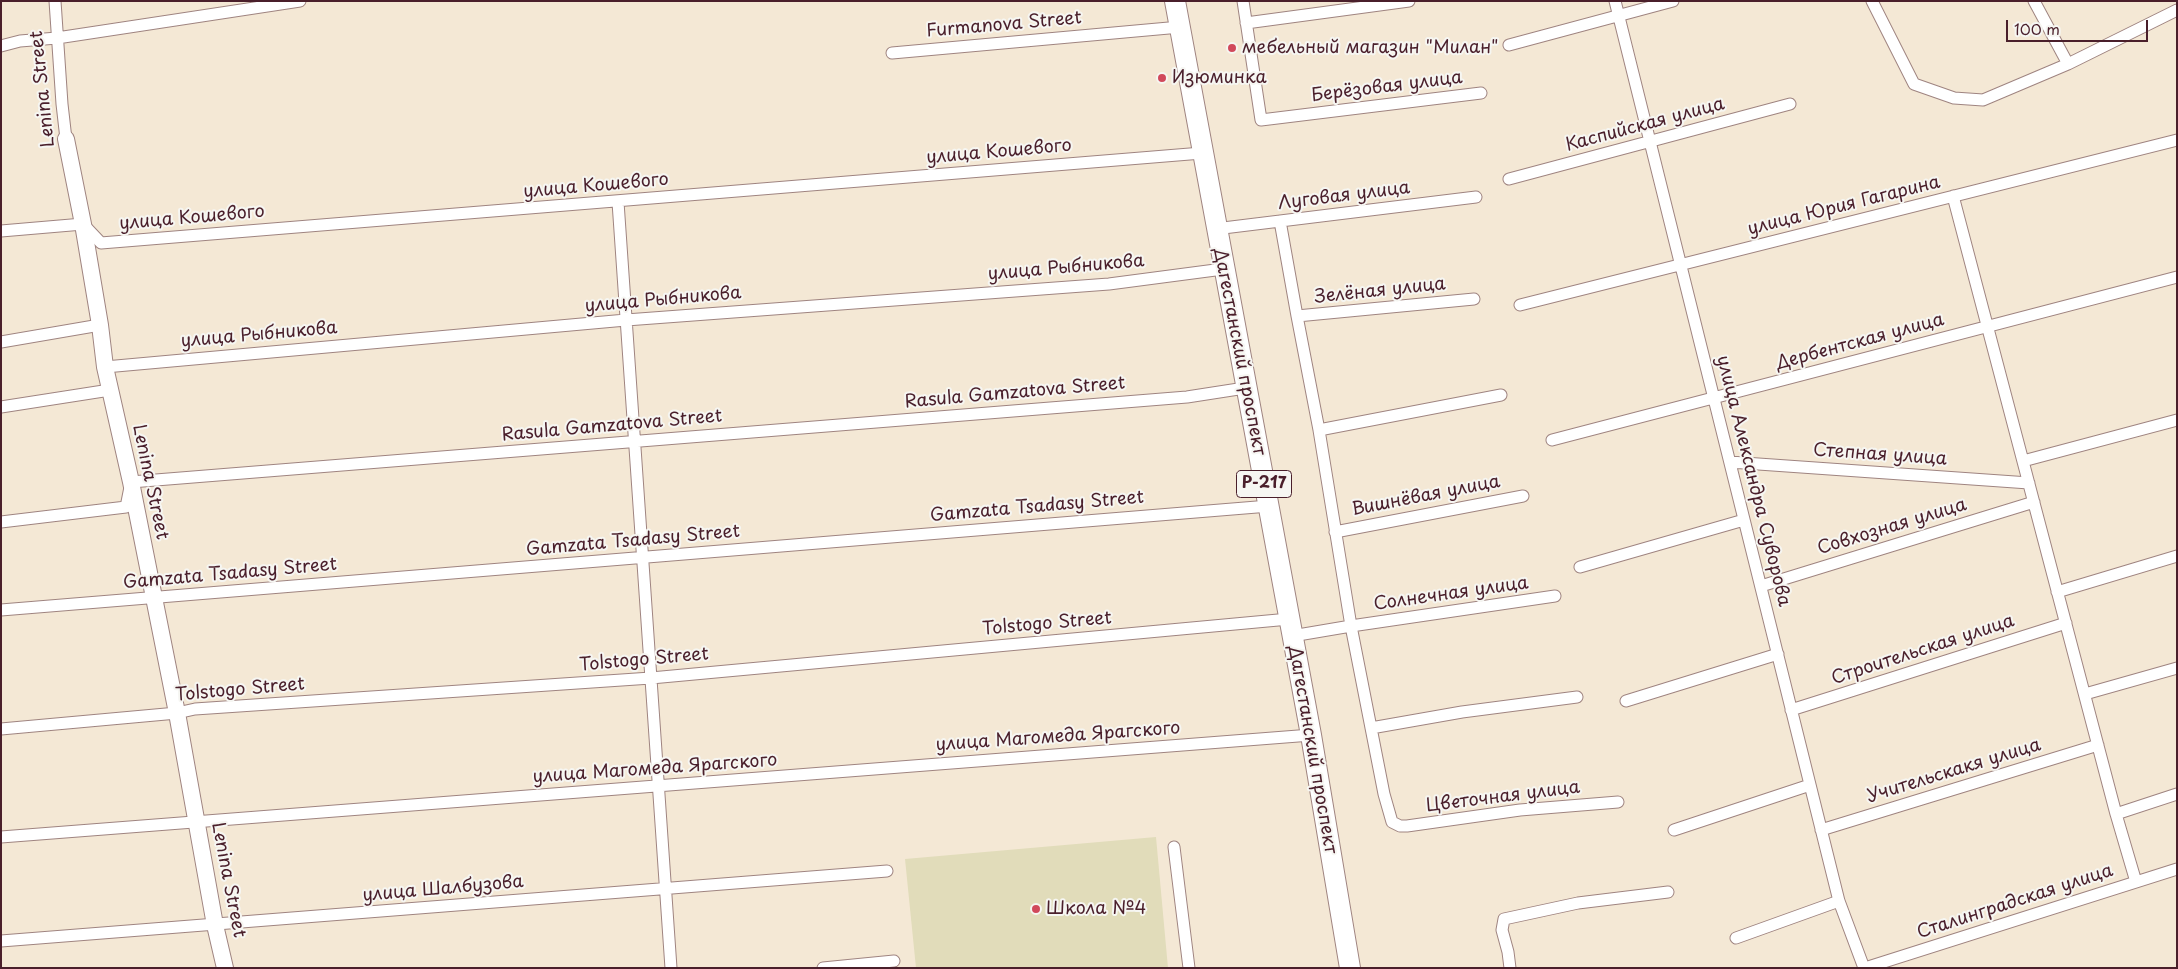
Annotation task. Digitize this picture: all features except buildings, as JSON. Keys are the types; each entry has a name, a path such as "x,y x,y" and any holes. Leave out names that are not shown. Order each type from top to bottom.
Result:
{"highway":[{"name":"Дагестанский проспект","path":"1175,1 1245,388 1311,735 1350,968"}],"street":[{"name":"Lenina Street","path":"55,1 66,139 83,224 105,367 131,482 152,598 177,713 215,925 226,968"},
{"path":"1,46 40,38 57,38 300,1"},
{"path":"1243,1 1246,23 1409,1"},
{"name":"улица Александра Суворова","path":"1615,1 1839,901 1864,968"},
{"path":"1509,45 1673,1"},
{"path":"1872,1 1914,84 1954,98 1982,100 2068,64 2177,10"},
{"path":"2034,1 2068,64"},
{"name":"Берёзовая улица","path":"1246,23 1261,120 1481,93"},
{"name":"Furmanova Street","path":"892,53 1180,27"},
{"name":"Каспийская улица","path":"1509,179 1790,104"},
{"name":"улица Юрия Гагарина","path":"1520,305 2177,140"},
{"name":"улица Кошевого","path":"83,224 101,243 1202,153"},
{"path":"1953,196 2116,814 2136,882"},
{"name":"Луговая улица","path":"1216,229 1476,197"},
{"path":"618,202 671,968"},
{"name":"Зелёная улица","path":"1280,221 1297,316 1474,299"},
{"path":"1,231 83,224"},
{"name":"улица Рыбникова","path":"105,367 626,320 1110,284 1224,270"},
{"name":"Дербентская улица","path":"1552,440 2177,277"},
{"path":"1297,316 1319,430 1351,626 1371,728 1462,712 1577,697"},
{"path":"1,342 100,325"},
{"name":"Rasula Gamzatova Street","path":"131,482 1187,397 1245,388"},
{"path":"1,407 110,390"},
{"path":"1319,430 1501,396"},
{"path":"2023,461 2177,420"},
{"name":"Степная улица","path":"1730,462 2029,483"},
{"path":"1,522 126,507 131,482"},
{"name":"Вишнёвая улица","path":"1335,532 1523,496"},
{"name":"Совхозная улица","path":"1761,586 2034,502"},
{"name":"Gamzata Tsadasy Street","path":"1,610 1268,506"},
{"path":"1580,567 1744,520"},
{"path":"2058,592 2177,556"},
{"name":"Солнечная улица","path":"1291,627 1351,626 1556,596"},
{"name":"Строительская улица","path":"1792,710 2066,623"},
{"name":"Tolstogo Street","path":"1,729 177,713 205,708 651,678 1291,627"},
{"path":"1626,700 1778,654"},
{"path":"2085,694 2177,668"},
{"name":"Цветочная улица","path":"1371,728 1384,794 1392,822 1400,826 1520,810 1618,802"},
{"name":"улица Магомеда Ярагского","path":"1,837 1311,735"},
{"name":"Учительскакя улица","path":"1821,830 2098,745"},
{"path":"1674,830 1810,785"},
{"path":"2116,814 2177,794"},
{"path":"1174,847 1189,968"},
{"name":"улица Шалбузова","path":"1,941 887,870"},
{"name":"Сталинградская улица","path":"1864,968 2177,870"},
{"path":"1510,968 1502,930 1504,919 1578,903 1632,898 1668,892"},
{"path":"1736,938 1839,901"},
{"path":"823,968 894,961"}],"shaded area":[{"name":"Школа №4","path":"1156,837 1168,968 916,968 905,859"}],"place":[{"name":"мебельный магазин \"Милан\"","path":"1232,48"},
{"name":"Изюминка","path":"1162,78"},
{"name":"Школа №4","path":"1036,909"}]}
